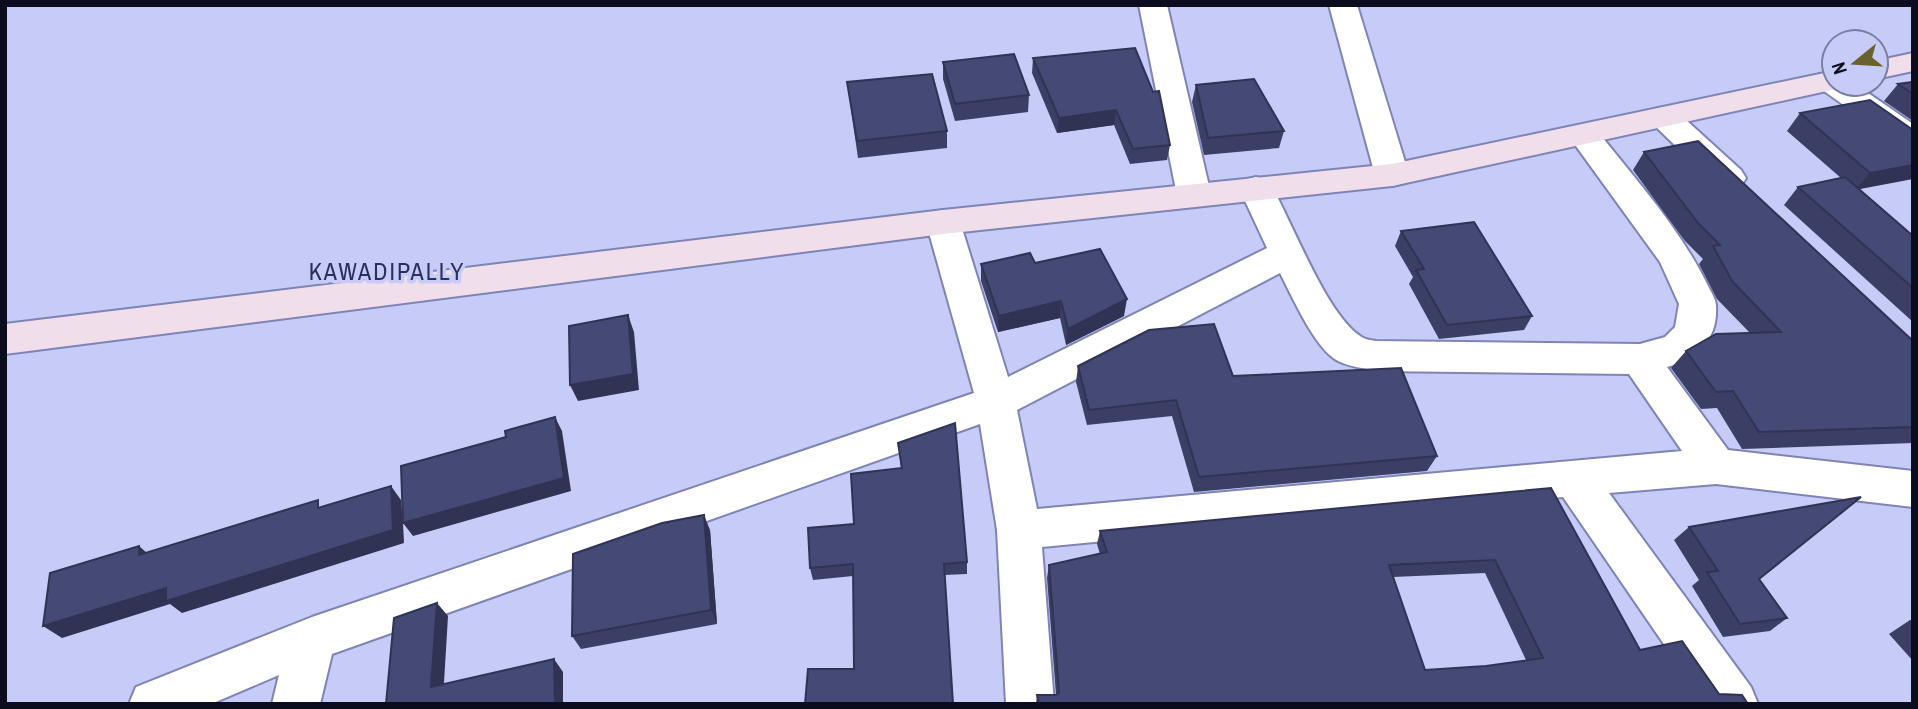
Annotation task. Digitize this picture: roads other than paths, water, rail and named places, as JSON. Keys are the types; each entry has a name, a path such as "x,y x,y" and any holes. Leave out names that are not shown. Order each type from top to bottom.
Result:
{"main road":[{"path":"1890,67 1913,62"},
{"path":"5,339 943,222 1392,176 1820,85"}],"street":[{"path":"1153,5 1194,195"},
{"path":"1343,5 1392,176"},
{"path":"1855,98 1913,140"},
{"path":"1664,117 1754,200"},
{"path":"1256,188 1288,253 1334,333 1350,350 1376,356 1640,359 1677,349 1693,333 1698,304 1676,257 1584,135"},
{"path":"943,222 996,401 1019,530 1030,704"},
{"path":"153,704 312,639 996,401 1288,253"},
{"path":"1640,359 1716,466"},
{"path":"1019,530 1716,466 1913,489"},
{"path":"1574,478 1734,704"},
{"path":"296,704 312,639"}],"district":[{"name":"KAWADIPALLY","path":"387,272"}]}
